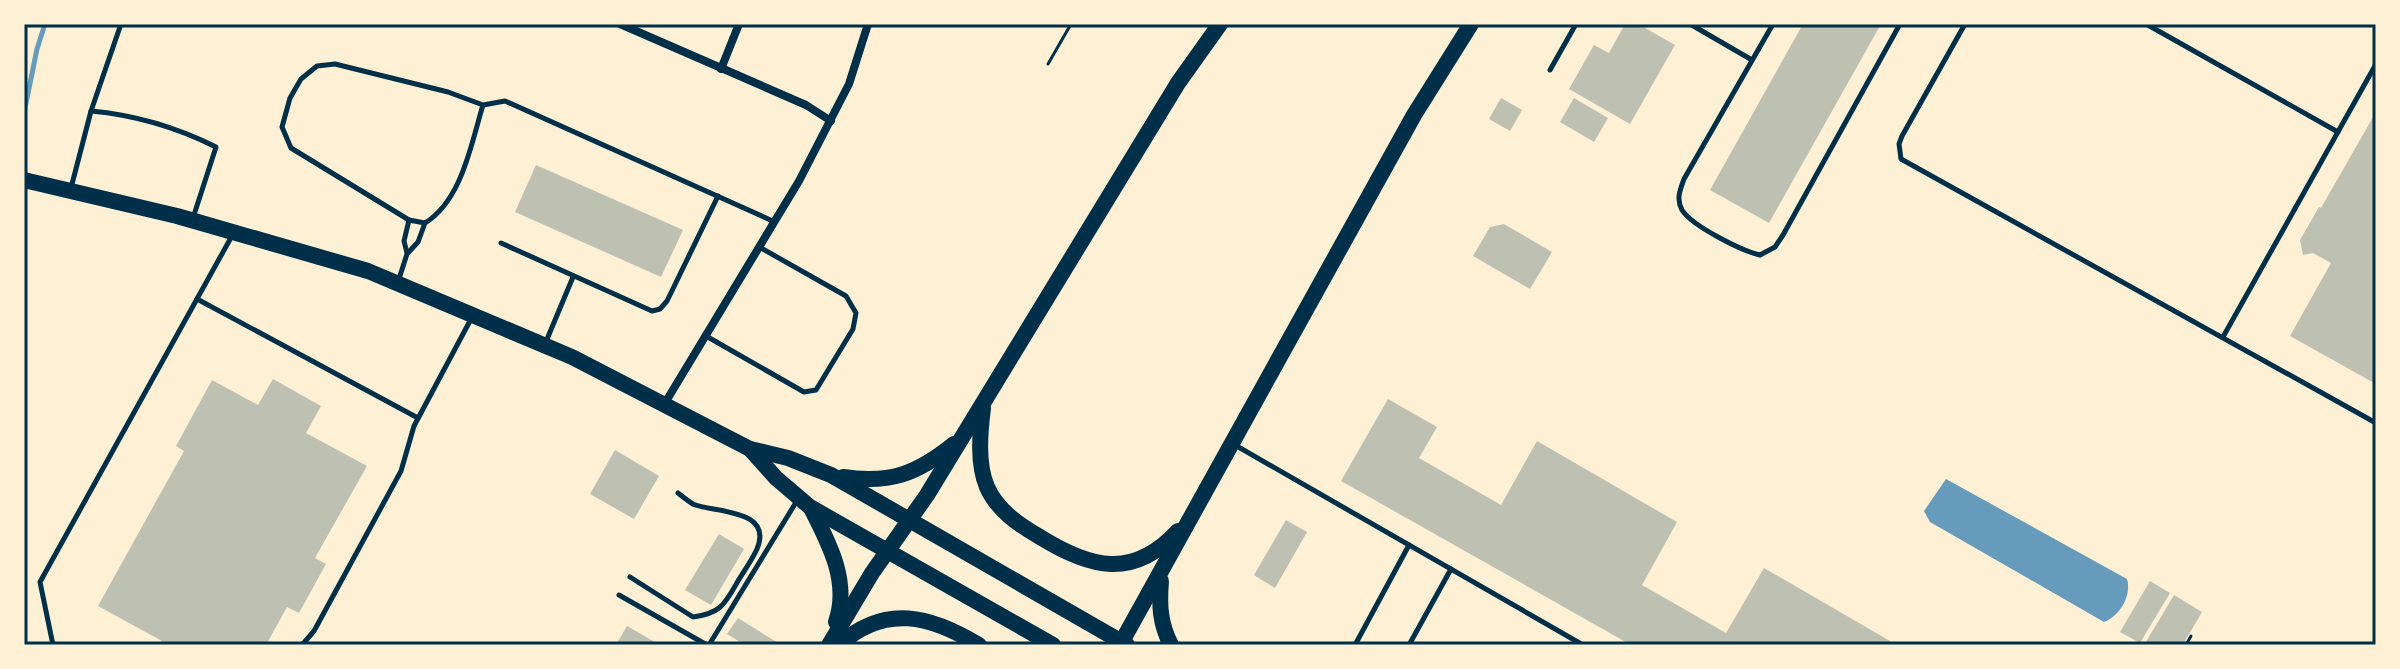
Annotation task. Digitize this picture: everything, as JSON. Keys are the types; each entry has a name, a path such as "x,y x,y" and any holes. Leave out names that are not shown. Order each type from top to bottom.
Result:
{"main road":[{"path":"828,645 1077,252 1178,83 1220,24"},
{"path":"24,180 192,220 368,271 474,314 665,403 750,449 788,458 831,475 1123,644 1230,442 1414,115 1471,24"},
{"path":"985,398 981,423 982,467 987,486 997,504 1017,524 1066,553 1091,563 1111,565 1153,553 1187,521"},
{"path":"831,475 862,480 896,479 937,458 961,438"},
{"path":"750,449 804,503 826,538 837,567 841,590 839,613 828,645"},
{"path":"804,503 1053,645"},
{"path":"1162,571 1159,606 1163,630 1171,645"},
{"path":"839,645 859,631 889,618 913,617 942,625 979,645"}],"street":[{"path":"620,24 806,105 831,121"},
{"path":"721,69 739,24"},
{"path":"665,403 761,248 831,121 849,84 868,24"}],"lane":[{"path":"71,189 91,111 121,24"},
{"path":"1550,70 1576,24"},
{"path":"1690,24 1752,60"},
{"path":"1773,24 1684,179 1678,195 1681,208 1690,218 1747,252 1760,255 1775,247 1783,235 1900,24"},
{"path":"1965,24 1902,136 1899,144 1901,159 2376,423"},
{"path":"2146,24 2338,132"},
{"path":"483,105 461,175 436,217 425,223 409,220 291,148 282,127 290,98 301,79 317,66 335,64 448,92 483,105 505,101 775,222"},
{"path":"2223,337 2376,64"},
{"path":"91,111 128,115 187,133 216,147 192,220"},
{"path":"501,243 652,311 660,309 667,301 718,196"},
{"path":"407,254 404,241 409,220"},
{"path":"398,283 407,254 418,242 425,223"},
{"path":"53,645 40,582 234,232"},
{"path":"706,336 804,392 816,390 853,329 856,313 846,296 761,248"},
{"path":"544,344 573,277"},
{"path":"197,299 418,418"},
{"path":"302,645 314,631 401,471 418,418 474,314"},
{"path":"1230,442 1583,645"},
{"path":"630,577 693,617 712,614 724,605 758,547 759,534 753,521 733,511 695,505 678,493"},
{"path":"619,595 708,645 804,503"},
{"path":"1355,645 1409,545"},
{"path":"1409,645 1451,569"}],"path":[{"path":"1048,64 1071,24"},
{"path":"2186,645 2191,636"}],"water":[{"path":"1946,479 2127,579 2128,592 2120,610 2104,622 1930,522 1924,511"}],"building":[{"path":"1625,24 1638,24 1675,45 1630,124 1569,89 1594,45 1609,53"},
{"path":"1803,24 1881,24 1769,223 1710,190"},
{"path":"1501,98 1522,110 1510,131 1489,119"},
{"path":"1574,98 1608,118 1594,142 1560,122"},
{"path":"2376,112 2376,384 2290,336 2331,263 2313,253 2303,255 2300,240"},
{"path":"536,165 683,230 661,277 515,212"},
{"path":"1504,224 1552,252 1530,289 1473,256 1490,227"},
{"path":"273,379 321,406 306,433 367,466 315,558 326,564 299,613 287,607 266,645 160,645 162,641 98,606 184,451 176,446 212,380 258,405"},
{"path":"1388,399 1437,427 1419,458 1501,505 1537,441 1677,522 1642,585 1726,633 1764,568 1897,645 1631,645 1341,481"},
{"path":"615,450 659,476 634,519 590,494"},
{"path":"1286,520 1307,532 1275,588 1254,575"},
{"path":"719,534 744,549 711,605 685,590"},
{"path":"2150,581 2170,593 2140,643 2120,632"},
{"path":"2174,595 2202,612 2183,645 2144,645"},
{"path":"738,618 781,645 745,645 727,634"},
{"path":"627,626 660,645 616,645"}],"waterway":[{"path":"24,113 45,24"}]}
